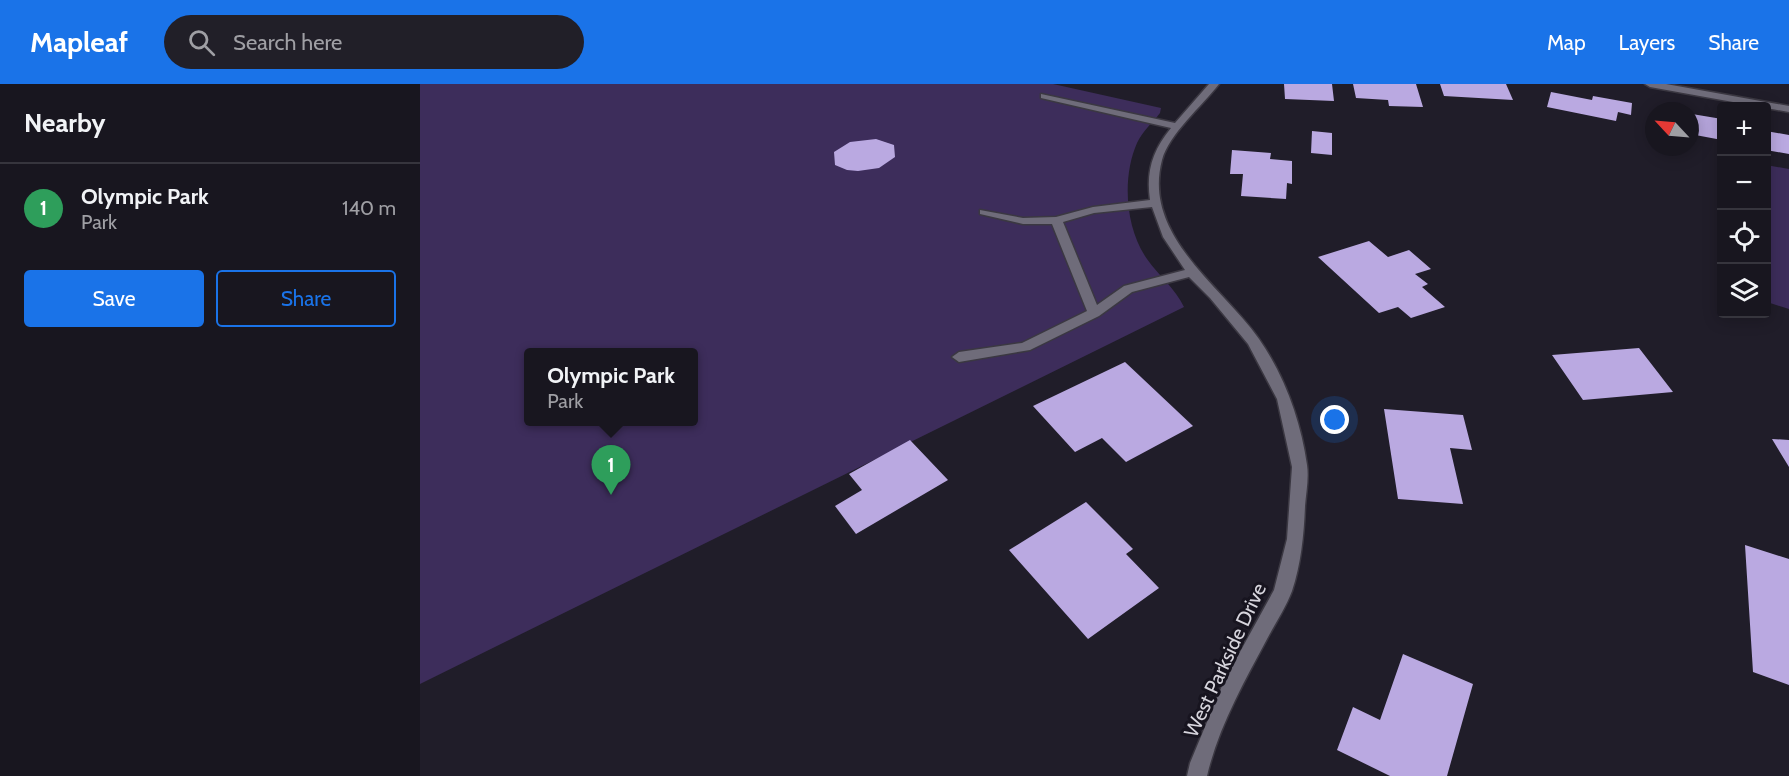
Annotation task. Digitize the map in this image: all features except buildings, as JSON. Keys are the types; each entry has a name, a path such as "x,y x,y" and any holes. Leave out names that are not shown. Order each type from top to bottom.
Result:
{"street":[{"name":"West Parkside Drive","path":"1197,776 1200,763 1231,687 1283,591 1295,539 1300,467 1284,399 1254,342 1215,295 1192,272 1169,237 1156,203 1153,182 1157,158 1178,127 1214,84"},
{"path":"1650,84 1789,109"},
{"path":"1044,96 1178,127"},
{"path":"984,212 1023,221 1056,220 1093,210 1156,203"},
{"path":"1056,220 1094,313"},
{"path":"958,357 1025,346 1094,313 1128,289 1192,272"}],"shaded area":[{"path":"420,84 1053,84 1161,108 1160,113 1139,139 1132,156 1128,202 1134,233 1140,247 1184,307 420,684"},
{"path":"1771,166 1789,169 1789,309 1771,303"}],"place":[{"name":"Olympic Park","path":"611,495"}]}
